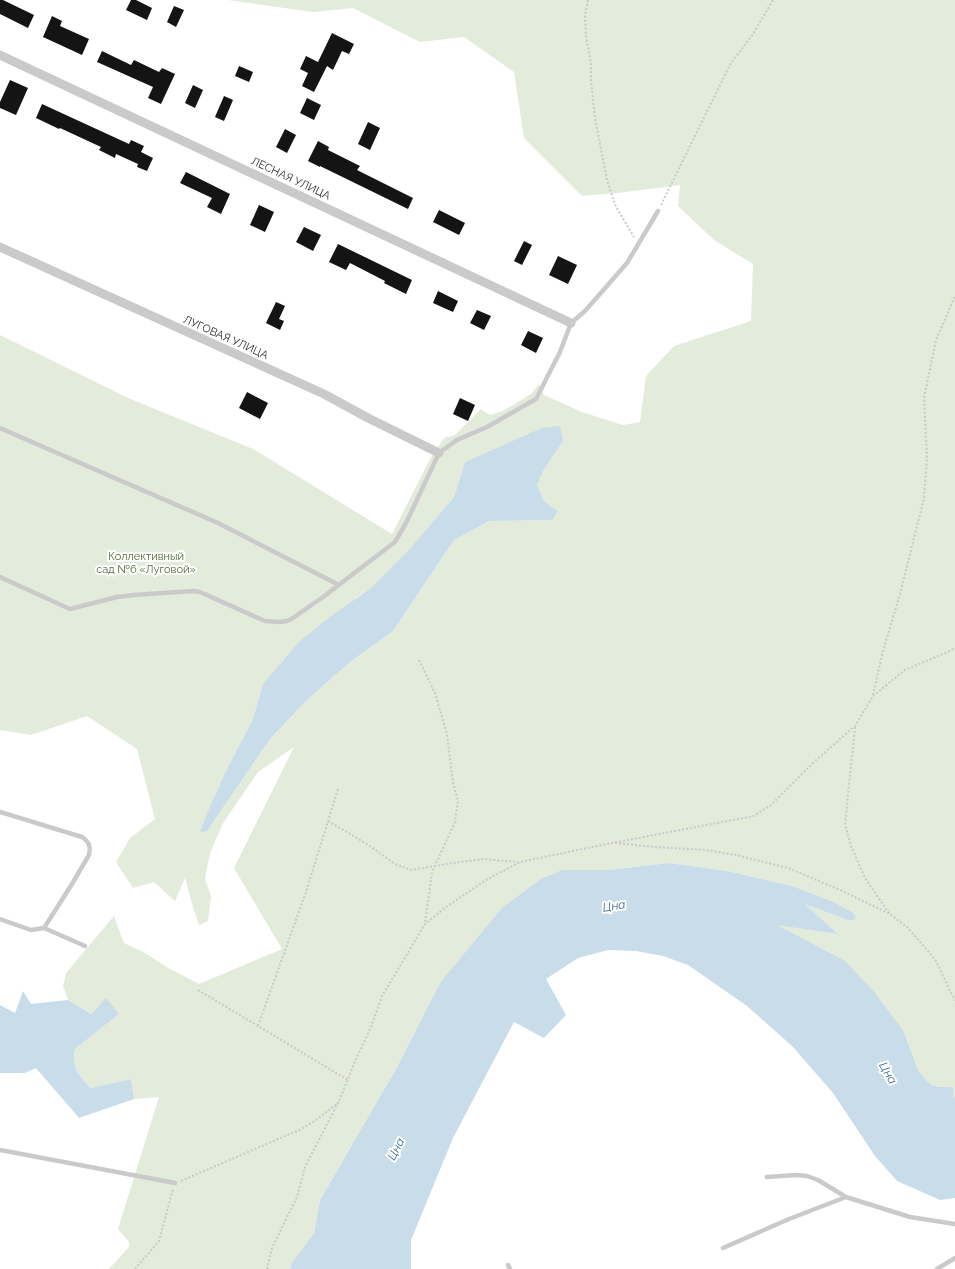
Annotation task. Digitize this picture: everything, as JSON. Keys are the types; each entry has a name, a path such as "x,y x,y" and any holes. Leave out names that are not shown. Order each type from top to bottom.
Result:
{"street":[{"name":"ЛЕСНАЯ УЛИЦА","path":"0,55 571,324"},
{"name":"ЛУГОВАЯ УЛИЦА","path":"0,247 324,394 368,418 439,453"}],"lane":[{"path":"0,577 70,609 128,595 200,592 272,623 293,618 395,542 406,523 439,453 457,440 487,427 536,399 560,352 571,324 585,312 627,263 658,211"},
{"path":"0,428 218,523 339,585"},
{"path":"0,812 82,837 90,845 89,855 44,928"},
{"path":"0,919 31,930 44,928 85,946"},
{"path":"0,1150 175,1183"},
{"path":"767,1177 796,1175 807,1176 818,1180 846,1197 910,1217 955,1224"},
{"path":"723,1248 789,1218 846,1197"},
{"path":"937,1269 955,1258"}],"path":[{"path":"588,0 585,16 586,36 591,64 591,81 595,118 607,180 616,207 638,243"},
{"path":"658,211 731,63 753,34 773,0"},
{"path":"328,821 367,844 395,864 411,870 483,860 520,862 754,816 770,805 814,762 855,726 873,696 883,651 900,594 924,498 927,458 924,398 936,340 955,296"},
{"path":"873,696 904,670 955,648"},
{"path":"419,660 434,693 446,734 453,783 458,801 455,822 432,872 425,924"},
{"path":"855,726 845,824 851,846 865,878 890,914 906,928 935,959 955,1001"},
{"path":"258,1026 306,892 338,789"},
{"path":"612,843 706,850 736,855 788,868 838,889 890,914"},
{"path":"267,1269 272,1248 297,1197 305,1167 339,1101 371,1027 382,996 425,924 486,880 520,862"},
{"path":"198,990 348,1080"},
{"path":"135,1269 159,1240 175,1183 280,1140 315,1121 339,1101"}],"green space":[{"name":"Коллективный сад №6 «Луговой»","path":"228,0 955,0 955,1098 953,1097 953,1087 940,1087 932,1085 918,1070 904,1032 775,924 838,934 804,903 848,920 792,886 728,871 669,863 608,870 562,870 440,983 396,1069 320,1200 314,1233 291,1264 290,1269 109,1269 129,1247 129,1242 118,1229 159,1097 134,1099 131,1079 91,1088 77,1071 74,1061 75,1049 119,1014 93,1014 68,1000 63,986 66,973 114,916 124,943 145,953 168,968 199,984 282,949 234,868 294,747 258,772 223,823 210,853 205,879 211,896 208,921 199,925 185,878 175,901 154,882 133,888 116,862 130,838 155,819 137,749 87,716 31,735 0,730 0,335 128,398 253,449 392,534 430,459 444,438 455,435 481,409 490,415 503,411 531,394 539,384 544,395 582,412 623,425 640,422 646,376 674,346 751,321 753,264 714,240 678,206 680,185 582,196 524,138 514,72 464,37 420,42 353,8 313,12","holes":["563,441 543,471 537,485 544,501 558,511 553,520 489,521 454,540 393,631 350,662 308,699 270,739 207,831 228,767 253,719 262,689 357,597 372,587 410,550 454,497 465,462 494,450"]}],"water":[{"path":"560,426 563,441 543,471 537,485 544,501 558,511 553,520 489,521 454,540 393,631 350,662 308,699 270,739 207,831 200,832 228,767 253,719 263,684 299,642 326,620 372,587 410,549 454,497 465,462 542,428"},
{"name":"Цна","path":"669,863 728,871 792,886 831,901 852,912 856,917 853,920 848,920 805,904 838,934 777,925 845,961 875,993 904,1032 918,1070 927,1081 932,1085 940,1087 953,1087 953,1097 955,1098 955,1198 940,1200 897,1181 875,1156 833,1093 793,1047 747,1006 688,965 663,956 636,951 608,950 578,958 546,979 566,1015 544,1038 514,1022 453,1138 411,1240 411,1269 290,1269 291,1264 314,1233 320,1200 396,1069 440,983 502,908 541,879 562,870 608,870"},
{"path":"23,991 31,1004 68,1000 92,1014 106,998 119,1014 75,1049 75,1066 77,1071 91,1088 131,1079 134,1099 79,1118 36,1068 25,1073 0,1073 0,1005 15,1013"}],"building":[{"path":"0,0 3,0 34,15 28,28 0,14"},
{"path":"131,0 136,0 152,8 147,20 126,10"},
{"path":"174,6 184,10 176,27 167,22"},
{"path":"52,16 62,21 60,26 89,39 82,55 43,37"},
{"path":"332,33 354,44 349,54 342,51 333,70 327,66 314,92 302,86 308,73 300,69 306,56 318,62"},
{"path":"102,51 131,65 134,60 159,72 162,68 175,74 161,104 148,98 153,87 97,62"},
{"path":"239,66 253,72 249,82 235,76"},
{"path":"10,80 28,88 16,115 0,108 0,102"},
{"path":"193,85 203,90 195,108 185,103"},
{"path":"224,96 233,100 224,121 215,117"},
{"path":"307,98 321,105 314,120 300,113"},
{"path":"42,104 129,144 131,140 144,146 141,152 153,158 147,171 137,167 138,164 116,154 115,158 99,150 101,147 36,118"},
{"path":"368,122 380,128 370,150 358,144"},
{"path":"285,129 296,135 287,153 276,147"},
{"path":"318,141 329,147 328,150 360,166 357,170 413,198 408,209 308,161"},
{"path":"186,172 230,194 221,214 207,207 212,198 180,183"},
{"path":"259,205 274,212 265,232 250,225"},
{"path":"439,210 465,223 459,235 433,222"},
{"path":"304,227 321,235 313,251 296,242"},
{"path":"524,241 532,245 522,265 514,261"},
{"path":"338,244 412,280 406,294 384,283 385,281 350,263 346,270 329,262"},
{"path":"558,256 577,265 568,284 549,275"},
{"path":"438,291 458,301 453,312 433,303"},
{"path":"276,302 285,306 279,319 284,321 280,330 266,323"},
{"path":"477,310 491,316 484,330 470,323"},
{"path":"528,331 543,338 536,353 521,345"},
{"path":"247,392 268,403 260,419 239,408"},
{"path":"460,398 475,405 468,421 453,414"}]}
